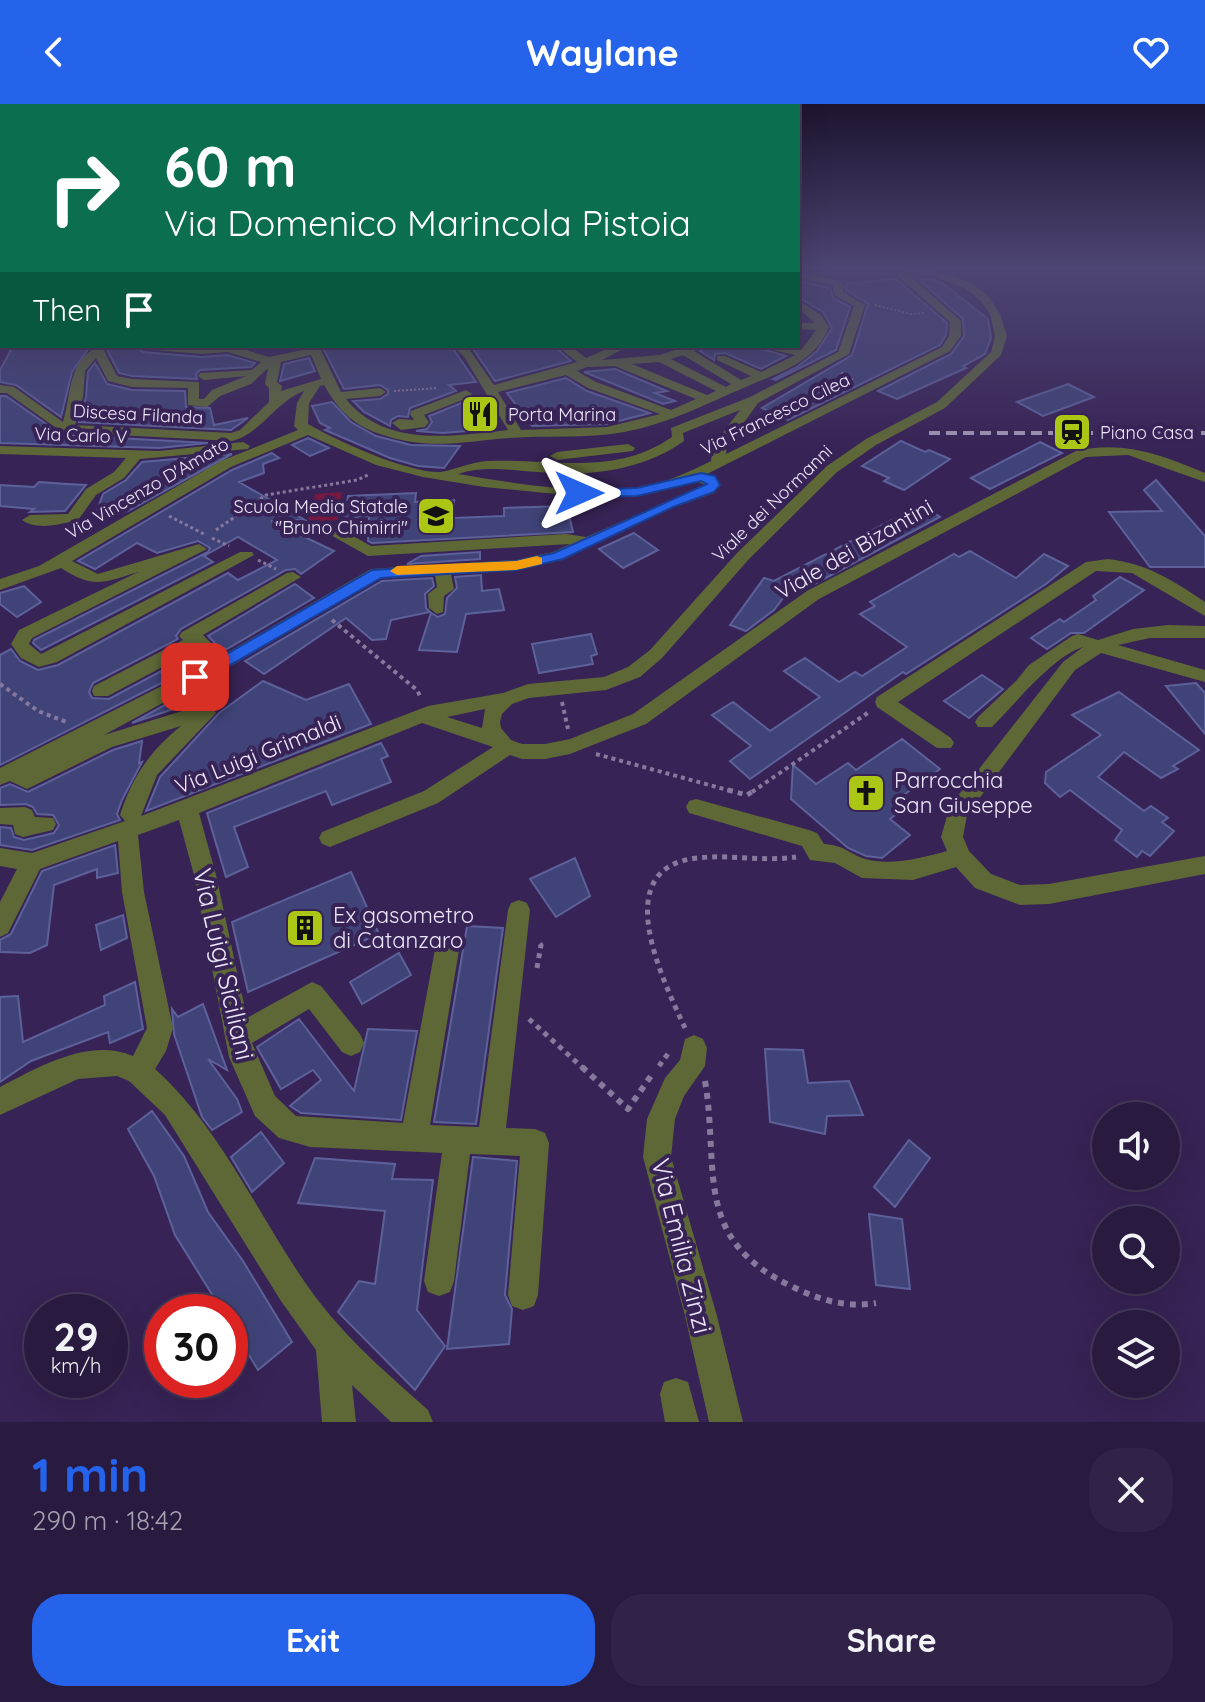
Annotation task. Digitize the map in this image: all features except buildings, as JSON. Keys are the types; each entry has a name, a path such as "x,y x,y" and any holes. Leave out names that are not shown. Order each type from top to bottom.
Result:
{"street":[{"path":"185,435 207,410 207,403 216,393 238,386 255,372 276,362 314,349 322,382 354,415 370,425 425,438 462,441 517,434 602,432 671,414 761,376 817,343 819,331"},
{"path":"449,474 462,465 531,461 626,448 676,431 754,400 841,356 851,331"},
{"name":"Via Francesco Cilea","path":"305,428 381,462 449,474 597,494 660,488 687,479 946,349 955,331"},
{"name":"Viale dei Normanni","path":"505,699 541,689 606,683 645,665 743,556 832,469 871,442 941,405 990,362 1000,346 997,331"},
{"path":"196,348 222,349 276,362"},
{"path":"462,348 470,356 517,434"},
{"path":"566,348 585,363 661,358 695,348"},
{"path":"452,386 459,387 474,398 568,371 619,348"},
{"path":"774,348 804,353"},
{"path":"67,429 78,393 78,369 97,349 104,368 120,381 193,384 204,376 222,349"},
{"path":"687,352 740,385"},
{"path":"718,352 761,376"},
{"path":"661,358 725,391"},
{"path":"276,362 271,384 276,386 273,399 276,402"},
{"path":"618,363 706,399"},
{"path":"568,371 592,385 671,414"},
{"path":"204,376 255,372"},
{"path":"305,428 303,403 322,382"},
{"name":"Discesa Filanda","path":"0,389 10,390 52,424 67,429 239,436 289,392 322,382"},
{"path":"193,384 196,387 193,404 207,403"},
{"path":"338,396 380,392"},
{"path":"425,438 425,431 399,423 422,424 416,414 466,394"},
{"path":"718,461 720,446 754,400"},
{"name":"Via Carlo V","path":"0,450 136,455 217,451 305,428"},
{"name":"Via Vincenzo D'Amato","path":"0,585 45,570 226,464 305,428"},
{"name":"Viale dei Bizantini","path":"423,715 528,752 554,751 636,722 813,595 1081,454 1099,449 1130,451 1205,478"},
{"path":"30,520 55,521 73,517 91,492 119,475 136,455"},
{"path":"5,774 93,732 221,664 377,573 516,565 558,556 669,504 709,490 713,485 706,477 687,479"},
{"path":"325,526 368,551 566,539 587,542"},
{"path":"61,561 88,578 98,579 199,549 25,634 20,644 27,654 39,661 51,658 246,555"},
{"path":"944,743 884,702 1092,566 1107,563 1130,566 1163,582 1205,610"},
{"path":"437,608 436,594 446,589 442,569"},
{"path":"188,636 293,577"},
{"path":"92,602 113,624"},
{"path":"1205,632 1152,632 1112,640 1069,666 957,812 952,837 960,857 983,881 1020,895 1049,894 1205,865"},
{"path":"101,691 198,640 221,664"},
{"path":"985,722 1023,686 1035,670 1078,640 1205,676"},
{"path":"330,838 431,797 504,744 493,734 491,721 496,706 505,699"},
{"name":"Via Luigi Grimaldi","path":"32,862 187,809 423,715 505,699"},
{"path":"5,774 27,781 105,742 205,711 207,713 151,764 141,780 130,827 133,892 160,1028 157,1042 138,1072"},
{"path":"696,807 809,839 818,853 839,854 862,868 913,870 960,857"},
{"name":"Via Luigi Siciliani","path":"187,809 205,875 242,1057 265,1106 289,1128 310,1133 535,1143 523,1295"},
{"path":"6,812 25,816 23,828 45,824"},
{"path":"0,857 32,862 0,926"},
{"path":"491,1142 519,910"},
{"path":"414,1139 448,944"},
{"path":"238,1037 312,994 351,1043"},
{"name":"Via Emilia Zinzi","path":"694,1048 692,1066 674,1087 661,1119 657,1157 701,1316 726,1422"},
{"path":"0,1102 37,1082 78,1066 118,1063 138,1072 175,1105 292,1290 332,1345 416,1422"},
{"path":"439,1281 458,1140"},
{"path":"332,1345 339,1422"}],"path":[{"path":"841,356 848,369 840,374 871,387"},
{"path":"380,392 452,386"},
{"path":"216,530 266,495 357,480 370,474"},
{"path":"325,604 325,615 417,690 423,715"},
{"path":"0,684 38,711 93,732"},
{"path":"561,698 569,731"},
{"path":"591,753 747,795 884,702"},
{"path":"694,1048 657,966 645,912 653,882 667,867 694,858 772,863 818,853"}],"shaded area":[{"path":"342,492 338,520 308,523 315,494"}],"railway":[{"path":"929,433 1205,433"}],"slow traffic":[{"path":"397,571 516,565 537,561"}],"place":[{"name":"Porta Marina","path":"480,414"},
{"name":"Piano Casa","path":"1072,432"},
{"name":"Scuola Media Statale \"Bruno Chimirri\"","path":"436,516"},
{"name":"Parrocchia San Giuseppe","path":"866,793"},
{"name":"Ex gasometro di Catanzaro","path":"305,928"}],"route":[{"path":"195,677 377,573 516,565 558,556 669,504 709,490 713,482 701,477 637,492 579,493"}]}
